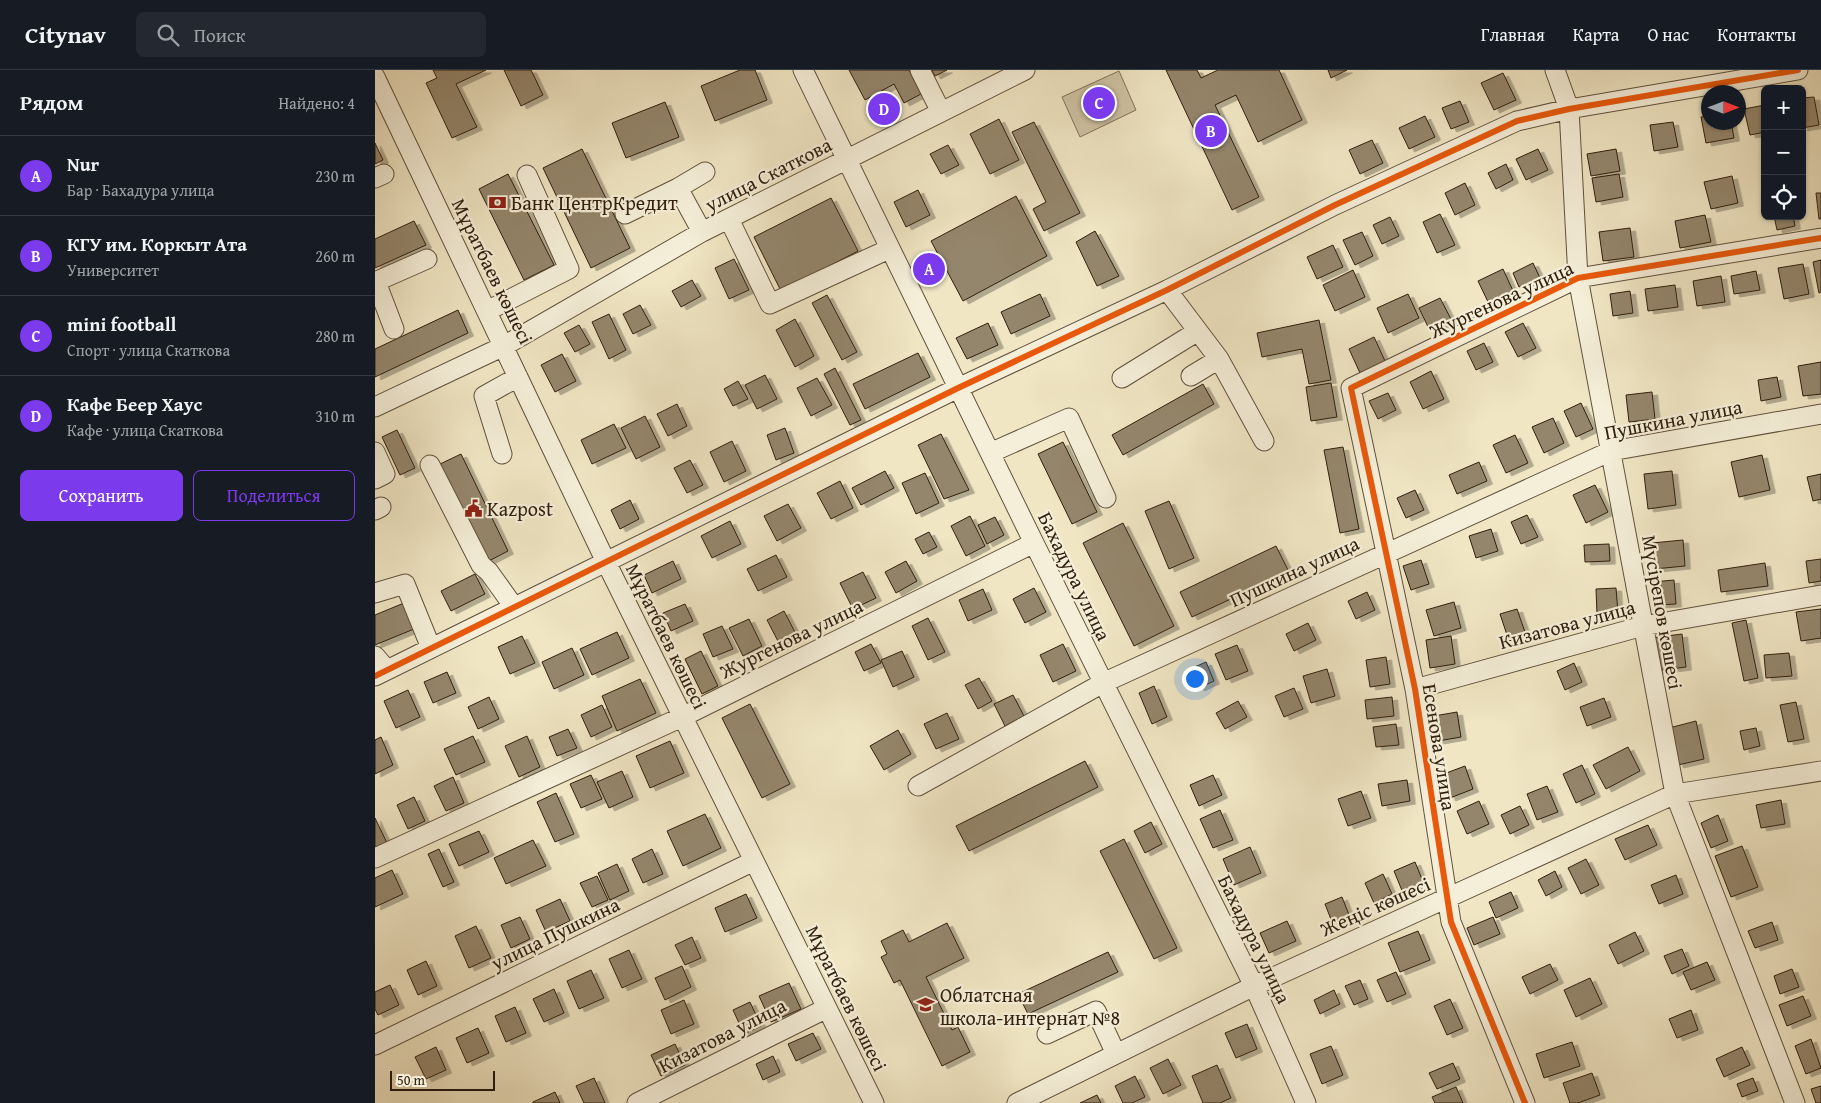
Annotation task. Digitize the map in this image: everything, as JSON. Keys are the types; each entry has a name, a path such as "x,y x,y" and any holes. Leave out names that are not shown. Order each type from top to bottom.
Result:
{"street":[{"name":"Бахадура улица","path":"803,70 845,160 1254,986 1306,1103"},
{"path":"920,70 941,112"},
{"name":"улица Скаткова","path":"375,407 504,346 702,232 1025,70"},
{"name":"Мүсірепов көшесі","path":"1555,70 1569,109 1578,278 1675,794 1795,1103"},
{"path":"375,656 381,673 958,388 1167,290 1335,205 1517,121 1569,109 1798,70"},
{"name":"Мұратбаев көшесі","path":"375,77 606,562 874,1103"},
{"path":"625,214 679,188 705,172"},
{"path":"487,310 569,268 527,175"},
{"path":"679,188 702,232"},
{"path":"729,219 770,304 889,248"},
{"name":"Жургенова улица","path":"1351,388 1578,278 1821,238"},
{"path":"394,329 375,282 427,259"},
{"path":"1167,290 1219,359 1264,441"},
{"path":"1122,378 1198,331"},
{"path":"1191,376 1219,359"},
{"path":"502,454 484,396 518,377"},
{"name":"Есенова улица","path":"1351,388 1415,689 1451,922 1525,1103"},
{"name":"Пушкина улица","path":"919,786 1103,683 1611,451 1821,414"},
{"path":"990,453 1069,418 1107,498"},
{"path":"375,452 385,474 375,480"},
{"path":"431,465 481,565 489,572 514,607"},
{"name":"Жургенова улица","path":"375,858 683,717 1034,543"},
{"path":"375,594 405,584 431,648"},
{"name":"Кизатова улица","path":"1415,689 1643,626 1821,595"},
{"name":"Жеңіс көшесі","path":"1017,1103 1254,986 1675,794 1821,771"},
{"name":"улица Пушкина","path":"375,1044 754,861"},
{"name":"Кизатова улица","path":"637,1103 827,1008"},
{"path":"1047,1034 1096,1011 1116,1054"}],"shaded area":[{"path":"1119,71 1136,110 1080,137 1062,97"}],"building":[{"path":"433,70 486,70 456,84 477,127 452,138 426,83 437,78"},
{"path":"504,70 531,70 543,95 521,106"},
{"path":"740,70 755,70 767,100 715,121 701,86"},
{"path":"849,70 909,70 921,94 904,103 894,84 865,100"},
{"path":"932,70 947,70 935,76"},
{"path":"1166,70 1197,70 1201,78 1218,70 1279,70 1302,120 1258,142 1236,95 1215,105 1259,197 1232,210"},
{"path":"1328,70 1347,70 1331,78"},
{"path":"1503,73 1516,100 1494,110 1481,83"},
{"path":"1814,97 1819,125 1806,127 1806,98"},
{"path":"1460,101 1469,122 1451,129 1442,108"},
{"path":"665,102 679,137 626,158 612,123"},
{"path":"1761,106 1761,133 1750,135 1746,109"},
{"path":"1425,116 1435,137 1409,149 1399,128"},
{"path":"999,119 1019,160 990,174 970,134"},
{"path":"1034,122 1080,213 1044,231 1033,209 1046,202 1012,132"},
{"path":"1673,122 1678,147 1654,151 1650,125"},
{"path":"1704,130 1732,130 1734,138 1706,143"},
{"path":"1372,140 1383,163 1360,174 1349,150"},
{"path":"375,143 383,160 375,164"},
{"path":"948,145 959,165 941,174 930,154"},
{"path":"582,149 630,248 591,268 543,168"},
{"path":"1538,149 1548,170 1526,180 1516,159"},
{"path":"1616,149 1620,171 1591,176 1587,154"},
{"path":"1506,164 1513,180 1496,189 1488,173"},
{"path":"508,174 554,265 524,280 479,189"},
{"path":"1619,174 1623,197 1596,202 1592,178"},
{"path":"1732,176 1738,203 1711,209 1704,182"},
{"path":"1465,183 1475,205 1455,215 1445,193"},
{"path":"918,190 930,215 906,227 894,202"},
{"path":"1816,193 1821,193 1821,219 1819,219"},
{"path":"1016,196 1047,256 963,301 931,241"},
{"path":"831,198 858,251 781,291 754,237"},
{"path":"1440,214 1455,245 1437,253 1423,222"},
{"path":"1705,215 1711,242 1680,248 1675,221"},
{"path":"1390,217 1399,236 1382,244 1373,225"},
{"path":"1775,220 1794,220 1795,226 1777,230"},
{"path":"414,221 426,245 375,268 375,239"},
{"path":"1630,228 1634,257 1603,261 1599,232"},
{"path":"1095,231 1119,276 1097,286 1076,242"},
{"path":"1362,232 1373,256 1355,265 1343,240"},
{"path":"1333,245 1343,267 1317,279 1307,257"},
{"path":"734,259 749,290 729,299 715,268"},
{"path":"1821,260 1821,292 1819,293 1813,262"},
{"path":"1533,263 1540,278 1519,287 1513,273"},
{"path":"1803,264 1809,294 1784,299 1778,268"},
{"path":"1503,269 1514,293 1489,304 1478,281"},
{"path":"1353,270 1365,297 1335,311 1323,285"},
{"path":"1756,271 1760,290 1734,294 1731,276"},
{"path":"1721,276 1725,302 1697,306 1693,281"},
{"path":"692,280 701,296 681,307 672,291"},
{"path":"1675,285 1678,307 1648,311 1645,289"},
{"path":"1630,291 1633,313 1613,316 1610,294"},
{"path":"1040,294 1050,316 1011,334 1001,312"},
{"path":"1408,294 1419,318 1388,333 1377,308"},
{"path":"827,295 857,352 842,360 812,303"},
{"path":"1440,298 1452,321 1430,331 1419,308"},
{"path":"640,305 651,325 633,334 623,314"},
{"path":"458,310 468,333 375,377 375,349"},
{"path":"609,314 626,350 609,359 592,322"},
{"path":"795,319 814,356 795,367 776,330"},
{"path":"1319,320 1331,380 1309,384 1302,349 1262,357 1257,333"},
{"path":"988,323 998,345 967,359 956,338"},
{"path":"1523,323 1536,348 1518,357 1505,332"},
{"path":"579,325 590,344 575,352 564,333"},
{"path":"1374,337 1385,361 1360,373 1349,349"},
{"path":"1484,343 1493,362 1476,370 1467,351"},
{"path":"918,353 930,377 865,409 853,384"},
{"path":"562,354 576,381 555,392 541,365"},
{"path":"1821,362 1821,394 1803,396 1798,366"},
{"path":"835,368 861,420 850,425 824,374"},
{"path":"1431,371 1444,399 1423,409 1410,382"},
{"path":"765,375 777,399 757,409 745,385"},
{"path":"1777,377 1781,397 1761,401 1758,380"},
{"path":"817,378 832,405 811,416 797,388"},
{"path":"738,381 748,399 733,406 724,389"},
{"path":"1331,383 1337,417 1311,421 1306,387"},
{"path":"1203,384 1214,404 1123,455 1112,435"},
{"path":"1652,392 1655,419 1629,422 1626,395"},
{"path":"1388,393 1396,410 1378,419 1369,401"},
{"path":"1581,403 1593,429 1576,437 1564,411"},
{"path":"677,404 687,426 668,436 657,414"},
{"path":"645,416 660,447 636,459 621,428"},
{"path":"1553,418 1564,443 1544,453 1532,427"},
{"path":"614,424 626,448 592,464 581,440"},
{"path":"785,428 794,453 776,460 767,435"},
{"path":"397,430 415,468 400,475 382,437"},
{"path":"941,434 969,490 944,499 918,445"},
{"path":"1515,435 1528,463 1506,473 1493,445"},
{"path":"732,441 746,471 724,482 710,452"},
{"path":"1063,442 1097,512 1072,524 1038,454"},
{"path":"1343,447 1359,529 1340,533 1324,450"},
{"name":"Kazpost","path":"461,454 508,551 485,563 438,465"},
{"path":"1762,455 1770,490 1739,497 1731,462"},
{"path":"690,460 703,485 687,493 674,468"},
{"path":"1479,462 1487,481 1457,494 1449,475"},
{"path":"885,471 894,488 861,505 852,488"},
{"path":"1672,471 1676,505 1648,509 1644,474"},
{"path":"925,473 939,503 916,514 902,483"},
{"path":"1821,474 1821,499 1813,501 1807,477"},
{"path":"840,481 853,508 831,519 817,493"},
{"path":"1595,485 1608,512 1586,523 1573,495"},
{"path":"1415,490 1424,510 1406,518 1397,498"},
{"path":"630,500 639,519 620,529 611,510"},
{"path":"1169,501 1194,558 1169,569 1145,511"},
{"path":"788,504 801,528 777,541 764,516"},
{"path":"1527,515 1538,537 1521,544 1511,522"},
{"path":"970,516 985,546 966,556 951,526"},
{"path":"995,517 1004,535 987,544 978,525"},
{"path":"730,521 741,544 712,558 701,536"},
{"path":"1123,523 1174,626 1134,646 1083,543"},
{"path":"1491,529 1498,551 1476,558 1469,536"},
{"path":"929,532 937,547 923,554 915,539"},
{"path":"1683,540 1685,566 1654,569 1652,543"},
{"path":"1609,544 1610,561 1585,562 1584,545"},
{"path":"1276,546 1289,572 1192,617 1180,592"},
{"path":"776,555 787,577 758,591 747,569"},
{"path":"1821,559 1821,581 1809,583 1806,561"},
{"path":"1421,560 1429,584 1411,590 1403,566"},
{"path":"673,561 681,579 652,593 644,575"},
{"path":"906,561 917,581 896,593 885,572"},
{"path":"1765,563 1768,586 1721,592 1718,570"},
{"path":"863,572 876,598 853,609 840,583"},
{"path":"475,574 485,594 451,611 441,591"},
{"path":"1674,580 1676,604 1655,605 1653,582"},
{"path":"1034,588 1046,612 1025,623 1013,599"},
{"path":"1616,588 1618,613 1597,614 1596,589"},
{"path":"983,589 992,610 968,621 959,600"},
{"path":"1367,592 1375,610 1356,619 1348,601"},
{"path":"1454,602 1461,628 1434,636 1426,610"},
{"path":"404,603 414,629 375,645 375,615"},
{"path":"685,604 693,621 671,631 663,613"},
{"path":"1517,609 1526,635 1509,641 1500,614"},
{"path":"1821,609 1821,638 1801,641 1796,612"},
{"path":"784,611 798,638 781,647 767,620"},
{"path":"928,618 945,652 928,660 912,626"},
{"path":"749,619 762,646 743,656 729,628"},
{"path":"1746,620 1758,678 1744,681 1732,623"},
{"path":"1308,623 1316,640 1294,651 1286,634"},
{"path":"722,626 733,649 713,657 703,634"},
{"path":"617,632 629,658 592,675 580,649"},
{"path":"1682,634 1686,667 1655,671 1651,638"},
{"path":"522,636 535,663 510,674 498,647"},
{"path":"1451,636 1455,664 1430,668 1426,640"},
{"path":"871,644 881,663 864,671 855,652"},
{"path":"1063,644 1076,671 1053,682 1040,655"},
{"path":"1237,645 1248,671 1226,680 1215,654"},
{"path":"572,648 584,675 554,689 542,662"},
{"path":"701,651 718,686 702,694 685,659"},
{"path":"902,651 914,677 893,687 881,660"},
{"path":"1789,653 1792,676 1766,678 1764,655"},
{"path":"1386,657 1390,684 1370,687 1366,660"},
{"path":"1206,662 1214,681 1199,688 1190,669"},
{"path":"1574,663 1582,682 1565,690 1557,671"},
{"path":"1327,669 1335,696 1311,703 1303,676"},
{"path":"447,672 456,693 433,703 424,682"},
{"path":"979,678 992,701 978,709 965,685"},
{"path":"640,679 656,713 617,731 602,696"},
{"path":"1154,686 1167,717 1152,724 1139,693"},
{"path":"1294,688 1303,709 1284,717 1275,696"},
{"path":"408,690 420,717 396,728 384,701"},
{"path":"1013,695 1024,716 1005,726 994,704"},
{"path":"489,697 499,719 478,729 468,707"},
{"path":"1392,697 1394,716 1367,719 1365,700"},
{"path":"1604,698 1611,717 1587,726 1580,707"},
{"path":"1238,701 1247,717 1225,729 1216,713"},
{"path":"1796,702 1804,739 1788,742 1780,705"},
{"path":"750,704 790,784 762,798 722,718"},
{"path":"602,705 612,727 591,737 581,715"},
{"path":"1457,712 1461,737 1438,741 1434,716"},
{"path":"947,713 959,739 936,749 924,724"},
{"path":"1696,721 1704,759 1678,765 1669,728"},
{"path":"1396,724 1399,745 1376,747 1373,727"},
{"path":"1756,728 1760,746 1744,750 1740,731"},
{"path":"568,729 577,748 557,756 549,737"},
{"path":"898,730 911,754 884,770 870,746"},
{"path":"473,736 485,762 456,775 444,749"},
{"path":"527,736 540,767 519,777 505,746"},
{"path":"381,737 393,765 375,774 375,740"},
{"path":"670,741 684,773 650,788 636,756"},
{"path":"1628,747 1640,771 1606,789 1593,765"},
{"path":"1085,761 1098,787 969,851 956,826"},
{"path":"1582,765 1595,794 1576,803 1563,774"},
{"path":"1465,766 1473,789 1450,798 1441,775"},
{"path":"622,771 633,797 609,808 597,782"},
{"path":"591,775 602,799 581,808 570,784"},
{"path":"1213,775 1222,795 1199,806 1190,785"},
{"path":"453,777 464,803 446,811 434,786"},
{"path":"1407,780 1410,801 1382,806 1378,784"},
{"path":"1547,786 1558,812 1537,820 1527,794"},
{"path":"1361,791 1371,818 1348,826 1338,799"},
{"path":"556,793 574,834 555,842 537,802"},
{"path":"414,797 425,821 408,829 397,805"},
{"path":"1781,800 1785,824 1761,828 1756,805"},
{"path":"1479,801 1489,824 1467,834 1457,811"},
{"path":"1520,806 1529,825 1510,834 1501,815"},
{"path":"1220,810 1233,840 1213,848 1200,819"},
{"path":"705,814 721,848 683,866 667,831"},
{"path":"1718,815 1728,841 1711,848 1701,823"},
{"path":"375,818 387,843 375,849"},
{"path":"1151,822 1162,844 1145,853 1134,831"},
{"path":"1648,825 1657,845 1625,860 1615,839"},
{"path":"479,831 489,852 459,866 449,844"},
{"path":"1124,839 1177,948 1154,959 1100,851"},
{"path":"533,840 546,866 506,884 494,858"},
{"path":"1742,846 1758,887 1731,897 1715,856"},
{"path":"1250,847 1261,873 1234,885 1223,859"},
{"path":"439,849 454,882 443,887 428,854"},
{"path":"652,849 663,874 643,883 632,859"},
{"path":"1586,859 1599,885 1581,894 1568,868"},
{"path":"1415,862 1424,884 1403,893 1394,871"},
{"path":"617,864 629,891 610,900 598,873"},
{"path":"392,870 403,894 375,907 375,878"},
{"path":"1555,871 1562,887 1546,896 1538,880"},
{"path":"1383,874 1392,894 1374,903 1365,883"},
{"path":"1676,875 1683,894 1659,904 1651,885"},
{"path":"597,876 608,900 592,907 580,883"},
{"path":"1511,892 1518,908 1496,918 1489,902"},
{"path":"746,894 757,918 725,932 715,908"},
{"path":"1342,897 1349,915 1332,922 1325,904"},
{"path":"560,899 570,921 546,932 536,910"},
{"path":"520,917 530,939 511,948 501,925"},
{"path":"1493,917 1500,934 1474,945 1467,928"},
{"path":"1287,921 1296,941 1269,953 1260,933"},
{"path":"1772,922 1778,940 1755,948 1748,931"},
{"name":"Облатсная школа-интернат №8","path":"947,923 964,958 926,977 952,1030 958,1027 970,1052 942,1066 900,980 894,983 881,957 887,954 881,941 903,930 909,942"},
{"path":"476,926 491,958 469,968 455,936"},
{"path":"1418,931 1430,960 1400,972 1388,943"},
{"path":"1635,932 1644,951 1618,964 1609,945"},
{"path":"692,937 701,958 685,965 675,945"},
{"path":"1682,949 1689,966 1672,974 1664,956"},
{"path":"629,950 642,979 622,988 609,959"},
{"path":"1108,952 1118,972 1028,1014 1018,994"},
{"path":"426,961 437,986 418,995 407,970"},
{"path":"1707,962 1715,980 1691,990 1683,972"},
{"path":"1550,964 1558,980 1530,994 1522,977"},
{"path":"682,966 691,987 665,1000 655,978"},
{"path":"1792,969 1799,987 1780,994 1774,976"},
{"path":"591,970 604,998 579,1009 567,981"},
{"path":"1396,972 1406,994 1387,1002 1377,980"},
{"path":"1590,978 1602,1004 1576,1017 1564,990"},
{"path":"1360,980 1368,999 1354,1005 1345,986"},
{"path":"789,983 801,1009 771,1022 759,996"},
{"path":"390,985 399,1005 378,1015 375,1009 375,992"},
{"path":"554,989 564,1013 544,1022 533,999"},
{"path":"1334,990 1340,1004 1320,1014 1314,1000"},
{"path":"1803,996 1811,1016 1787,1026 1779,1005"},
{"path":"1450,999 1463,1028 1447,1035 1434,1006"},
{"path":"684,1000 694,1024 671,1034 661,1010"},
{"path":"750,1002 761,1026 744,1034 733,1010"},
{"path":"515,1007 526,1033 506,1042 495,1016"},
{"path":"1691,1010 1698,1030 1677,1038 1669,1019"},
{"path":"1247,1024 1257,1049 1236,1058 1225,1033"},
{"path":"478,1028 489,1053 467,1063 456,1038"},
{"path":"813,1033 821,1049 796,1061 788,1044"},
{"path":"1811,1039 1821,1068 1806,1074 1795,1046"},
{"path":"1572,1042 1580,1066 1544,1078 1536,1054"},
{"path":"675,1044 685,1065 661,1076 651,1055"},
{"path":"1331,1046 1343,1075 1322,1084 1310,1054"},
{"path":"436,1047 446,1070 426,1079 415,1057"},
{"path":"1742,1047 1750,1065 1724,1077 1716,1059"},
{"path":"773,1056 780,1072 763,1080 756,1064"},
{"path":"1168,1059 1181,1085 1163,1094 1150,1068"},
{"path":"1453,1063 1460,1079 1437,1089 1429,1073"},
{"path":"1217,1065 1231,1098 1220,1103 1203,1103 1192,1076"},
{"path":"1592,1073 1600,1095 1578,1103 1570,1103 1563,1083"},
{"path":"1135,1076 1145,1097 1132,1103 1123,1103 1115,1086"},
{"path":"594,1078 605,1103 584,1103 576,1086"},
{"path":"1753,1078 1758,1091 1742,1097 1737,1084"},
{"path":"1821,1086 1821,1103 1816,1103 1811,1089"},
{"path":"1456,1087 1463,1103 1435,1103 1432,1097"},
{"path":"555,1092 560,1103 533,1103 533,1102"},
{"path":"1097,1095 1101,1103 1080,1103"}],"cycle path":[{"path":"375,676 958,388 1167,290 1335,205 1517,121 1569,109 1798,70"},
{"path":"1525,1103 1451,922 1415,689 1351,388 1578,278 1821,238"}],"place":[{"name":"mini football","path":"1099,103"},
{"name":"Кафе Беер Хаус","path":"884,109"},
{"name":"КГУ им. Коркыт Ата","path":"1211,131"},
{"name":"Банк ЦентрКредит","path":"497,202"},
{"name":"Nur","path":"929,269"},
{"name":"Kazpost","path":"473,508"},
{"name":"Облатсная школа-интернат №8","path":"926,1005"}]}
